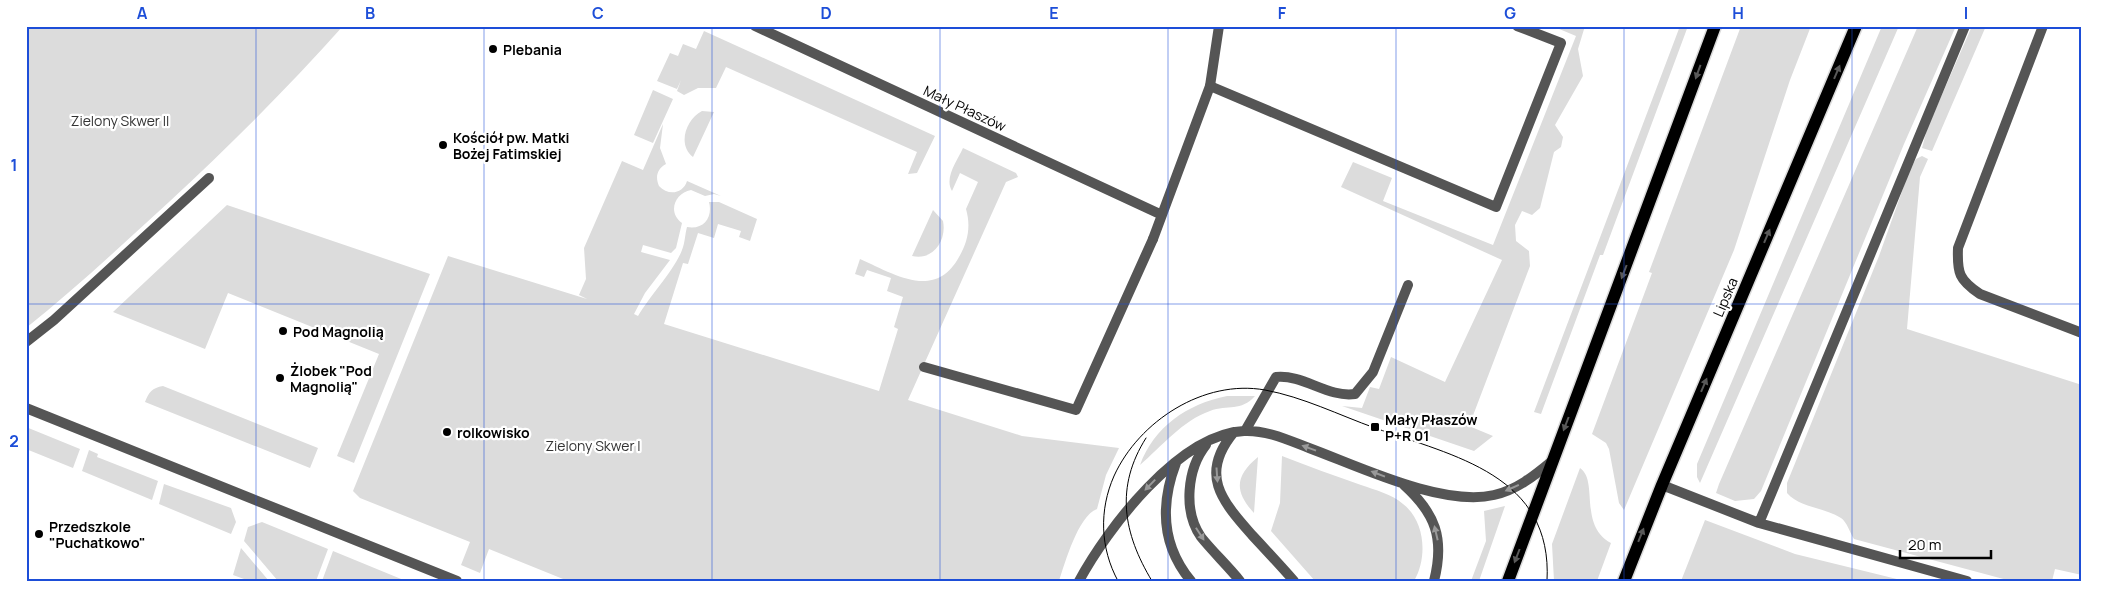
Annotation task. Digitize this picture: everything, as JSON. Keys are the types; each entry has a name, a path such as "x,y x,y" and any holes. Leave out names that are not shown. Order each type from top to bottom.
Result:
{"main road":[{"path":"1508,581 1715,26"},
{"name":"Lipska","path":"1624,581 1662,485 1856,26"}],"street":[{"name":"Mały Płaszów","path":"755,26 1162,215"},
{"path":"924,367 1076,410 1162,215 1210,86 1219,26"},
{"path":"1210,86 1496,207 1561,43 1518,26"},
{"path":"1759,523 1966,26"},
{"path":"2044,26 1958,248 1957,268 1965,284 1980,294 2082,333"},
{"path":"26,342 54,320 209,178"},
{"path":"1294,581 1232,513 1219,491 1216,465 1222,448 1240,431 1276,377 1295,380 1346,395 1355,394 1373,372 1408,285"},
{"path":"26,408 457,581"},
{"path":"1079,581 1091,558 1126,510 1156,479 1176,462 1210,440 1240,431 1278,436 1401,482 1453,494 1487,496 1502,492 1525,482 1552,461"},
{"path":"1210,440 1200,454 1192,474 1190,488 1192,515 1201,536 1240,581"},
{"path":"1176,462 1166,499 1166,529 1174,558 1191,581"},
{"path":"1401,482 1424,504 1435,524 1439,551 1434,581"},
{"path":"1662,485 1759,523 1967,581"}],"green space":[{"name":"Zielony Skwer II","path":"26,26 343,26 280,94 191,181 99,266 26,328"},
{"path":"1552,26 1585,26 1578,49 1583,76 1555,125 1563,137 1561,147 1554,152 1540,208 1532,215 1522,211 1515,225 1516,241 1529,251 1530,266 1469,426 1493,436 1474,451 1342,406 1362,408 1370,387 1379,389 1391,357 1445,382 1502,260 1341,187 1353,162 1392,178 1383,201 1493,245 1576,36"},
{"path":"1680,26 1688,26 1603,255 1600,255 1541,414 1534,412"},
{"path":"1741,26 1811,26 1790,80 1734,250 1624,510 1619,503 1609,449 1606,443 1592,434 1652,273 1649,272"},
{"path":"1882,26 1899,26 1700,483 1697,477 1697,464"},
{"path":"1918,26 1956,26 1904,144 1761,491 1754,499 1735,501 1716,493 1719,484"},
{"path":"1972,26 1986,26 1932,151 1922,148 1927,129"},
{"path":"704,31 935,136 917,173 908,174 917,152 726,67 716,88 698,88 684,95 677,91 681,80 677,89 657,81 670,53 678,56 683,44 696,49"},
{"path":"653,90 673,99 653,143 634,135"},
{"path":"702,111 714,112 693,157 685,146 686,132 692,120"},
{"name":"Zielony Skwer I","path":"663,124 660,148 666,164 658,173 659,186 667,191 675,192 682,189 687,181 721,196 714,194 705,196 691,190 685,192 677,199 674,209 677,219 682,223 676,248 671,253 643,245 641,252 670,260 645,293 634,314 638,316 674,266 683,247 687,227 698,226 706,221 710,213 709,202 719,202 757,219 750,241 739,237 741,231 718,224 714,238 698,233 688,264 683,263 664,324 879,391 898,329 894,327 903,297 887,291 891,278 867,270 864,277 855,274 860,259 900,277 926,281 938,278 949,270 965,246 968,234 968,215 966,209 978,182 960,173 952,191 950,175 963,148 1016,173 1018,177 1006,182 908,400 1022,436 1119,448 1106,475 1097,509 1090,513 1078,530 1059,581 568,581 489,549 480,573 461,565 470,542 360,498 353,491 448,256 587,299 579,295 586,279 584,248 622,161 643,170"},
{"path":"1922,156 1928,159 1920,177 1907,329 2082,385 2082,575 2055,569 2052,581 2011,581 1854,539 1841,518 1805,505 1787,493 1787,483 1879,256 1910,169 1916,159"},
{"name":"Pod Magnolią","path":"227,205 430,274 354,463 337,456 379,354 228,293 205,349 113,312"},
{"path":"933,210 943,221 943,236 937,248 932,252 920,257 912,256"},
{"path":"163,386 318,448 310,468 145,402 151,391"},
{"path":"1227,396 1255,396 1245,404 1217,409 1200,415 1182,427 1140,465 1154,439 1174,419 1198,405"},
{"path":"26,427 80,449 73,468 26,449"},
{"path":"89,450 98,454 97,457 158,481 152,500 82,471"},
{"path":"1282,456 1383,493 1403,504 1416,520 1422,540 1421,561 1414,581 1315,581 1271,531 1280,503"},
{"path":"1258,457 1254,513 1243,498 1240,484 1241,477 1245,471"},
{"path":"1580,468 1585,474 1588,483 1595,526 1601,535 1611,543 1597,581 1554,581 1552,544"},
{"path":"164,484 231,508 236,522 231,534 159,504"},
{"path":"1505,506 1479,581 1471,581 1486,541 1484,511"},
{"path":"1705,520 1795,554 1905,581 1681,581"},
{"path":"262,522 328,549 316,581 278,581 244,541 248,527"},
{"path":"241,548 269,581 244,581 244,579 233,575"},
{"path":"333,551 406,581 322,581"}],"tram line":[{"path":"1118,581 1112,568 1105,542 1104,515 1109,489 1125,456 1140,438 1176,408 1197,398 1219,391 1242,388 1279,393 1307,402 1436,449 1466,461 1493,475 1516,493 1534,516 1545,545 1547,581"},
{"path":"1146,438 1136,456 1130,474 1126,510 1134,545 1152,581"}],"place":[{"name":"Plebania","path":"493,49"},
{"name":"Kościół pw. Matki Bożej Fatimskiej","path":"443,145"},
{"name":"Pod Magnolią","path":"283,331"},
{"name":"Żlobek \"Pod Magnolią\"","path":"280,378"},
{"name":"Mały Płaszów P+R 01","path":"1375,427"},
{"name":"rolkowisko","path":"447,432"},
{"name":"Przedszkole \"Puchatkowo\"","path":"39,534"}]}
